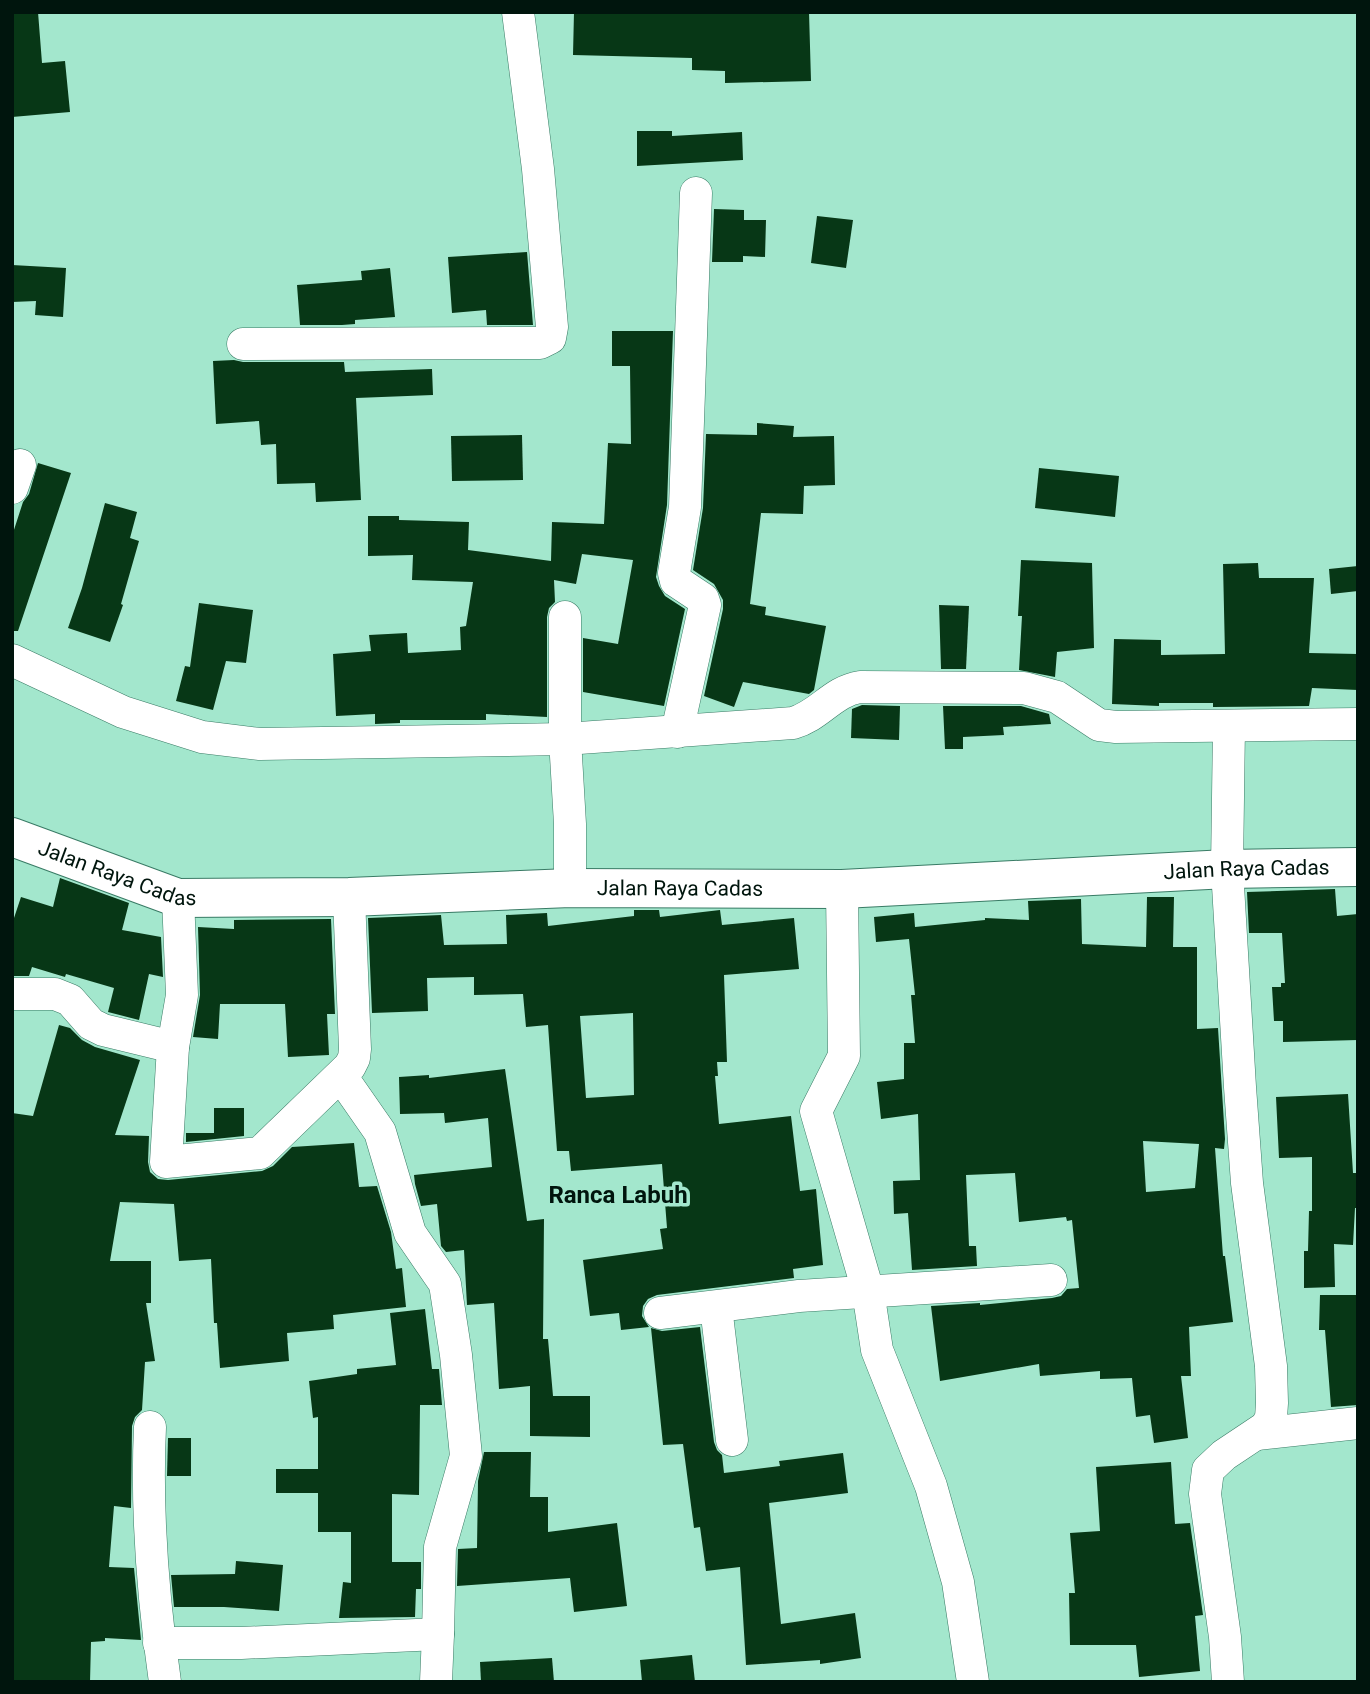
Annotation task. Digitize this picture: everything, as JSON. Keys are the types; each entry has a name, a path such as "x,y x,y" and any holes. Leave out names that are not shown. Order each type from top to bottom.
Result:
{"street":[{"path":"243,344 540,343 550,338 552,327 538,169 518,12"},
{"path":"677,732 705,605 703,599 676,581 674,573 685,507 696,192"},
{"path":"565,617 570,888"},
{"path":"12,660 123,712 202,737 260,744 566,754 677,732 793,723 813,715 841,692 860,687 1024,688 1057,697 1099,725 1229,739 1358,724"},
{"path":"1228,1682 1225,1637 1205,1494 1206,1481 1208,1471 1215,1462 1266,1427 1271,1418 1271,1366 1247,1183 1227,869 1229,739"},
{"name":"Jalan Raya Cadas","path":"12,837 178,898 349,897 570,888 842,888 1227,869 1358,867"},
{"path":"842,888 844,1056 816,1111 868,1291 877,1350 931,1486 958,1582 973,1682"},
{"path":"178,898 182,995 173,1047 166,1161 260,1153 341,1076 354,1058 349,897"},
{"path":"12,994 55,994 70,1000 91,1024 103,1030 173,1047"},
{"path":"341,1076 380,1132 410,1233 440,1275 447,1295 466,1456 440,1547 436,1682"},
{"path":"660,1313 799,1296 1051,1280"},
{"path":"716,1307 732,1440"},
{"path":"1257,1434 1358,1423"},
{"path":"150,1427 148,1479 159,1643 165,1682"},
{"path":"159,1643 241,1643 438,1634"}],"building":[{"path":"12,12 38,12 42,63 65,61 70,112 12,117"},
{"path":"574,12 809,12 811,81 725,83 725,71 692,70 692,58 573,55"},
{"path":"637,131 672,131 672,136 742,132 743,160 637,166"},
{"path":"714,209 744,210 744,220 766,220 765,257 743,256 743,262 712,262"},
{"path":"817,216 853,220 846,268 811,263"},
{"path":"527,252 533,325 487,325 486,310 452,313 448,257"},
{"path":"12,265 66,268 63,317 35,315 36,301 12,302"},
{"path":"390,268 395,317 355,320 355,324 300,325 297,285 362,280 361,271"},
{"path":"612,331 673,331 667,505 656,577 665,596 685,609 664,706 583,692 583,638 618,644 633,560 582,554 576,584 554,580 555,602 549,608 547,617 547,717 486,714 486,720 400,720 400,723 375,724 375,714 336,716 333,654 371,651 369,635 407,633 408,653 461,650 460,627 466,626 473,582 412,580 413,555 368,556 368,516 399,516 399,520 469,522 468,550 551,561 552,522 604,524 608,443 631,444 630,366 612,366"},
{"path":"213,361 344,362 345,372 432,369 433,395 356,398 361,500 316,502 315,483 277,484 276,444 261,445 259,421 216,424"},
{"path":"757,423 794,426 793,437 834,436 835,485 804,486 803,514 761,513 750,604 766,607 765,615 826,626 814,690 809,694 743,682 734,707 704,696 723,600 714,584 693,570 703,508 706,434 757,435"},
{"path":"522,435 523,480 452,481 451,436"},
{"path":"38,463 71,473 18,631 12,631 12,536"},
{"path":"1039,468 1119,476 1115,517 1035,508"},
{"path":"105,503 137,512 130,538 139,541 121,604 123,605 110,642 68,628"},
{"path":"1021,560 1092,563 1094,648 1057,652 1055,677 1019,670"},
{"path":"1258,563 1259,578 1314,578 1309,653 1358,654 1358,690 1312,688 1309,706 1112,704 1114,639 1161,640 1161,655 1225,654 1223,564"},
{"path":"1358,566 1358,591 1331,594 1329,569"},
{"path":"199,603 253,610 246,663 226,661 213,710 176,701 185,666 190,667"},
{"path":"939,605 969,606 966,669 941,669"},
{"path":"862,705 900,706 899,740 851,738 852,709"},
{"path":"943,706 1021,706 1049,714 1051,724 1003,727 1004,735 963,737 963,749 945,749"},
{"path":"60,878 129,903 122,930 161,937 163,977 149,974 139,1020 108,1012 114,988 32,967 29,976 12,976 12,924 21,897 53,907"},
{"path":"1335,889 1337,916 1358,914 1358,1040 1283,1042 1283,1021 1274,1021 1272,987 1281,987 1281,983 1285,983 1282,933 1249,933 1247,892"},
{"path":"1147,897 1174,897 1173,947 1197,947 1197,1029 1218,1028 1225,1139 1224,1149 1215,1148 1223,1256 1233,1322 1189,1327 1191,1376 1181,1376 1188,1438 1154,1443 1150,1415 1136,1417 1132,1378 1100,1379 1100,1371 1040,1376 1039,1364 940,1381 931,1306 980,1305 1052,1298 1061,1296 1067,1289 1079,1288 1072,1220 1067,1221 1066,1217 1019,1222 1015,1173 966,1175 969,1246 976,1246 977,1266 912,1270 908,1213 894,1214 893,1181 920,1180 918,1114 881,1119 877,1082 904,1079 904,1043 915,1043 911,995 915,995 909,939 876,942 874,917 914,913 915,927 985,918 1029,920 1028,901 1081,899 1082,944 1146,947","holes":["1143,1141 1199,1144 1195,1188 1146,1192"]},
{"path":"634,910 659,910 660,917 720,910 722,925 794,918 799,969 724,975 727,1062 717,1062 718,1076 715,1076 719,1124 791,1116 800,1191 816,1189 823,1265 793,1269 794,1278 657,1295 648,1299 643,1306 642,1316 649,1327 621,1330 619,1313 590,1316 583,1260 663,1249 660,1229 667,1228 662,1164 571,1171 569,1151 557,1151 548,1025 526,1027 523,994 474,995 474,977 427,978 428,1011 372,1013 368,918 441,915 444,945 507,944 506,915 547,913 548,926 634,916","holes":["633,1013 634,1095 586,1098 580,1016"]},
{"path":"331,919 335,1014 327,1014 329,1055 288,1057 285,1004 220,1004 218,1039 193,1037 200,995 198,927 234,929 234,920"},
{"path":"59,1025 70,1028 82,1040 95,1047 140,1060 115,1135 149,1136 150,1172 158,1179 262,1171 273,1166 292,1147 354,1143 359,1187 377,1186 391,1232 396,1269 402,1268 406,1307 333,1315 334,1329 287,1333 289,1361 220,1368 217,1323 214,1323 211,1259 179,1261 174,1204 120,1202 110,1261 151,1261 151,1303 146,1303 155,1361 145,1362 142,1410 135,1417 132,1426 131,1508 114,1506 109,1567 134,1568 141,1640 105,1638 105,1641 91,1642 90,1682 12,1682 12,1113 33,1116"},
{"path":"505,1069 527,1221 544,1219 543,1339 548,1339 553,1396 590,1396 590,1437 530,1436 530,1386 499,1389 494,1303 467,1305 464,1250 446,1252 441,1246 437,1204 421,1206 415,1184 414,1175 492,1167 488,1118 445,1123 444,1113 400,1114 399,1077 429,1075 429,1078"},
{"path":"1348,1094 1353,1173 1358,1173 1358,1208 1355,1208 1353,1245 1334,1244 1335,1287 1304,1288 1304,1251 1308,1251 1309,1211 1312,1211 1312,1157 1279,1158 1276,1097"},
{"path":"214,1108 244,1108 244,1136 186,1142 186,1133 214,1133"},
{"path":"1320,1295 1358,1295 1358,1405 1331,1407 1325,1330 1319,1330"},
{"path":"425,1309 432,1369 439,1369 442,1405 420,1405 419,1495 392,1494 392,1562 421,1562 421,1589 416,1589 415,1617 339,1618 343,1582 351,1583 351,1532 318,1532 318,1493 276,1493 276,1469 318,1469 318,1417 313,1418 309,1381 357,1374 357,1369 396,1365 390,1313"},
{"path":"700,1327 714,1442 722,1455 724,1473 780,1466 779,1461 843,1453 848,1493 769,1503 781,1624 855,1613 861,1658 820,1664 820,1660 746,1665 740,1567 706,1571 700,1527 694,1528 683,1444 663,1445 651,1328 662,1331"},
{"path":"168,1438 191,1438 191,1476 167,1476"},
{"path":"484,1452 531,1452 530,1497 548,1497 548,1532 617,1523 627,1606 574,1612 570,1578 457,1586 458,1549 477,1548 478,1481"},
{"path":"1171,1462 1175,1524 1190,1523 1203,1615 1195,1616 1200,1671 1139,1677 1136,1645 1070,1645 1069,1593 1075,1593 1070,1533 1100,1531 1096,1467"},
{"path":"236,1561 283,1565 279,1611 174,1607 171,1575 235,1574"},
{"path":"692,1655 695,1682 642,1682 640,1660"},
{"path":"552,1658 554,1682 481,1682 480,1662"}],"district":[{"name":"Ranca Labuh","path":"618,1195"}]}
